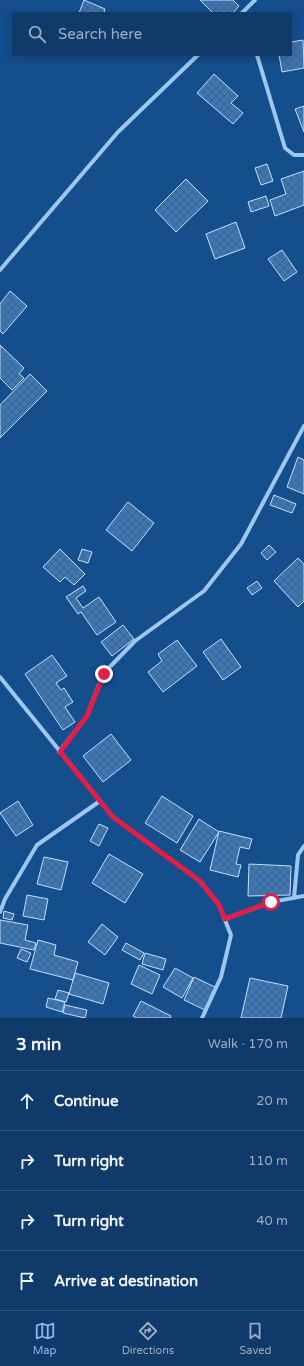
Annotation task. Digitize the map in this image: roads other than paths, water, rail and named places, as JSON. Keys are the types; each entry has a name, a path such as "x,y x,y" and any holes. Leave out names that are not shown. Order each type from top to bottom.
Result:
{"street":[{"path":"244,12 255,0"},
{"path":"0,270 118,132 197,56"},
{"path":"257,56 285,148 294,155 304,155"},
{"path":"60,752 87,716 104,674 135,641 204,591 241,544 304,426"},
{"path":"0,677 113,817 200,881 219,905 231,935 221,977 202,1018"},
{"path":"0,912 5,899 37,845 100,801"},
{"path":"294,898 298,856 304,846"},
{"path":"225,919 271,902 304,896"}]}
